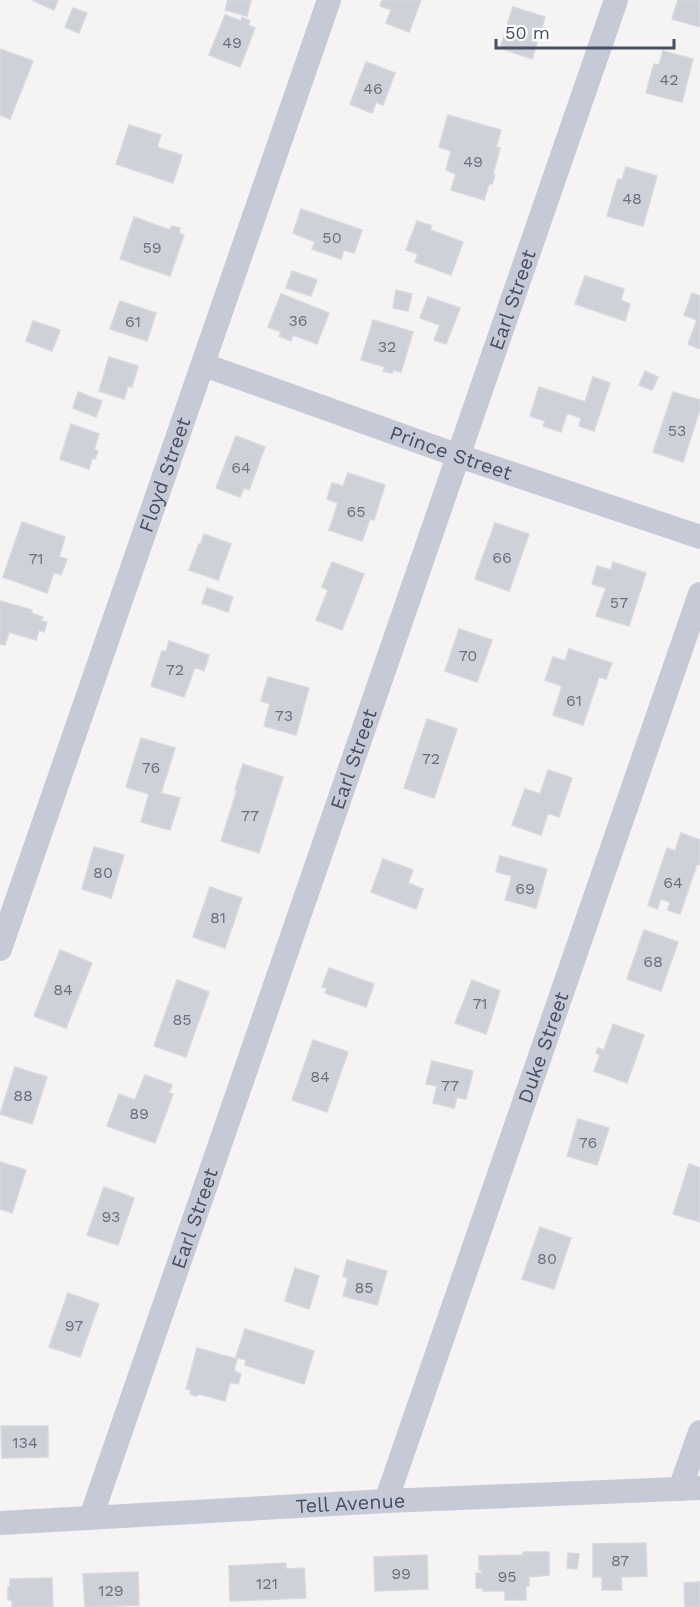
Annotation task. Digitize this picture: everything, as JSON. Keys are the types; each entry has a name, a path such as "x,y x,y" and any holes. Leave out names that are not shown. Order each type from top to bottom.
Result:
{"street":[{"name":"Floyd Street","path":"0,949 329,0"},
{"name":"Earl Street","path":"91,1518 616,0"},
{"name":"Prince Street","path":"204,365 459,456 700,537"},
{"name":"Duke Street","path":"386,1501 700,594"},
{"path":"690,1489 700,1432"},
{"name":"Tell Avenue","path":"0,1523 386,1501 690,1489"}],"building":[{"path":"32,0 58,0 54,10"},
{"path":"228,0 251,0 247,16 225,10"},
{"path":"382,0 421,0 409,32 386,23 391,10 380,6"},
{"path":"678,0 700,0 700,27 672,19"},
{"path":"513,7 545,17 532,59 500,48"},
{"path":"73,8 87,13 79,33 65,27"},
{"path":"225,15 241,21 242,17 250,21 248,25 255,28 240,67 209,55"},
{"path":"0,49 33,61 10,119 0,115"},
{"path":"663,51 693,59 682,102 646,93 654,64 659,65"},
{"path":"366,62 395,73 383,105 376,102 372,113 350,104"},
{"path":"448,115 501,130 496,147 500,148 493,174 495,175 492,184 489,184 484,200 451,190 456,174 446,170 451,151 439,147"},
{"path":"129,125 161,135 157,147 182,155 173,183 116,164"},
{"path":"626,167 657,176 643,226 607,216 618,179 622,180"},
{"path":"301,209 362,230 354,253 344,250 341,259 312,249 315,242 293,233"},
{"path":"134,217 170,230 172,226 180,228 179,233 184,235 170,276 120,259"},
{"path":"417,221 432,226 430,230 463,242 451,275 415,262 418,254 406,250"},
{"path":"292,271 317,280 311,296 286,288"},
{"path":"585,276 624,289 621,300 630,304 625,321 575,304"},
{"path":"396,290 412,294 408,311 393,308"},
{"path":"692,293 700,296 700,349 688,344 697,320 684,315"},
{"path":"281,294 329,313 317,344 293,335 291,341 279,336 281,332 268,327"},
{"path":"428,297 460,308 446,344 434,340 440,325 420,318"},
{"path":"120,301 156,313 147,341 110,329"},
{"path":"373,320 413,332 401,372 383,371 385,367 361,360"},
{"path":"33,321 60,330 52,351 26,341"},
{"path":"109,357 138,366 132,387 128,386 124,399 99,391"},
{"path":"645,371 658,377 652,390 639,385"},
{"path":"593,377 610,383 594,431 579,426 581,418 567,413 561,432 543,426 545,421 530,416 539,387 585,402"},
{"path":"78,392 102,401 96,417 73,408"},
{"path":"673,392 700,400 700,409 683,462 653,452"},
{"path":"71,424 99,434 94,450 98,451 95,459 92,458 89,469 60,459"},
{"path":"236,436 265,447 249,490 244,488 240,497 216,488"},
{"path":"348,473 385,485 374,520 370,519 362,541 329,530 338,503 327,499 332,483 343,486"},
{"path":"22,522 65,537 59,557 67,559 61,575 54,572 47,593 3,577"},
{"path":"495,523 529,534 509,591 475,579"},
{"path":"204,534 231,544 218,580 189,570"},
{"path":"332,562 364,574 342,630 316,620 328,590 322,587"},
{"path":"613,562 646,573 629,626 596,616 606,588 592,584 597,566 611,570"},
{"path":"207,588 233,597 228,612 202,603"},
{"path":"0,601 32,610 31,613 43,617 41,621 47,622 44,632 39,630 36,640 9,632 5,645 0,644"},
{"path":"459,629 492,640 477,682 445,671"},
{"path":"169,641 209,655 204,671 195,667 184,697 151,686 162,651 166,652"},
{"path":"569,649 612,663 606,679 599,677 583,725 553,715 562,686 545,680 553,657 565,661"},
{"path":"268,677 309,688 296,735 264,726 270,704 261,701"},
{"path":"427,719 457,729 434,798 404,788"},
{"path":"141,738 175,748 161,793 180,798 170,830 141,822 149,794 126,787"},
{"path":"243,764 283,777 259,853 221,841"},
{"path":"548,770 572,778 559,817 548,813 541,835 512,825 525,789 540,794"},
{"path":"681,833 700,840 700,865 697,864 680,914 668,910 670,902 661,899 657,909 648,905 667,848 675,851"},
{"path":"94,847 124,855 111,898 82,889"},
{"path":"500,856 547,869 536,908 505,900 512,876 496,872"},
{"path":"383,859 413,870 408,883 423,889 416,909 371,892"},
{"path":"210,887 242,898 225,948 193,937"},
{"path":"644,930 678,942 661,991 627,979"},
{"path":"60,950 92,963 66,1028 34,1016"},
{"path":"329,968 374,984 366,1007 325,993 327,988 322,987"},
{"path":"177,980 209,992 186,1057 154,1046"},
{"path":"472,980 500,991 486,1034 455,1023"},
{"path":"613,1024 644,1035 627,1083 594,1071 600,1055 596,1053 598,1048 604,1050"},
{"path":"313,1040 348,1052 327,1112 292,1100"},
{"path":"432,1061 473,1071 466,1099 457,1097 454,1108 433,1103 437,1086 426,1084"},
{"path":"15,1067 47,1077 32,1124 0,1114"},
{"path":"145,1075 172,1085 169,1093 173,1094 155,1143 107,1126 119,1094 135,1100"},
{"path":"578,1119 609,1128 597,1165 567,1156"},
{"path":"0,1162 26,1170 12,1213 0,1209"},
{"path":"689,1164 700,1168 700,1222 673,1214"},
{"path":"104,1187 134,1198 118,1245 87,1235"},
{"path":"540,1227 571,1238 554,1289 522,1279"},
{"path":"347,1260 387,1271 377,1305 343,1296 348,1278 343,1276"},
{"path":"295,1268 319,1276 309,1309 285,1301"},
{"path":"68,1293 99,1304 80,1357 49,1347"},
{"path":"245,1329 314,1351 304,1384 245,1365 246,1360 236,1357"},
{"path":"197,1348 237,1359 234,1371 241,1374 238,1384 230,1382 225,1401 199,1394 196,1396 190,1394 191,1390 186,1389"},
{"path":"1,1426 48,1426 48,1457 2,1458"},
{"path":"646,1543 647,1576 621,1577 622,1590 602,1590 602,1577 593,1577 593,1544"},
{"path":"523,1552 549,1552 549,1575 529,1577 529,1586 526,1586 526,1600 505,1600 505,1591 483,1591 483,1588 476,1588 476,1573 482,1573 482,1570 479,1570 479,1556 523,1555"},
{"path":"568,1553 579,1554 577,1569 567,1568"},
{"path":"427,1555 428,1589 375,1591 374,1557"},
{"path":"286,1563 286,1569 304,1568 306,1598 230,1601 229,1566"},
{"path":"138,1572 139,1605 85,1607 83,1574"},
{"path":"52,1578 53,1607 12,1607 12,1600 8,1600 10,1579"},
{"path":"700,1582 700,1607 685,1607 684,1583"}]}
